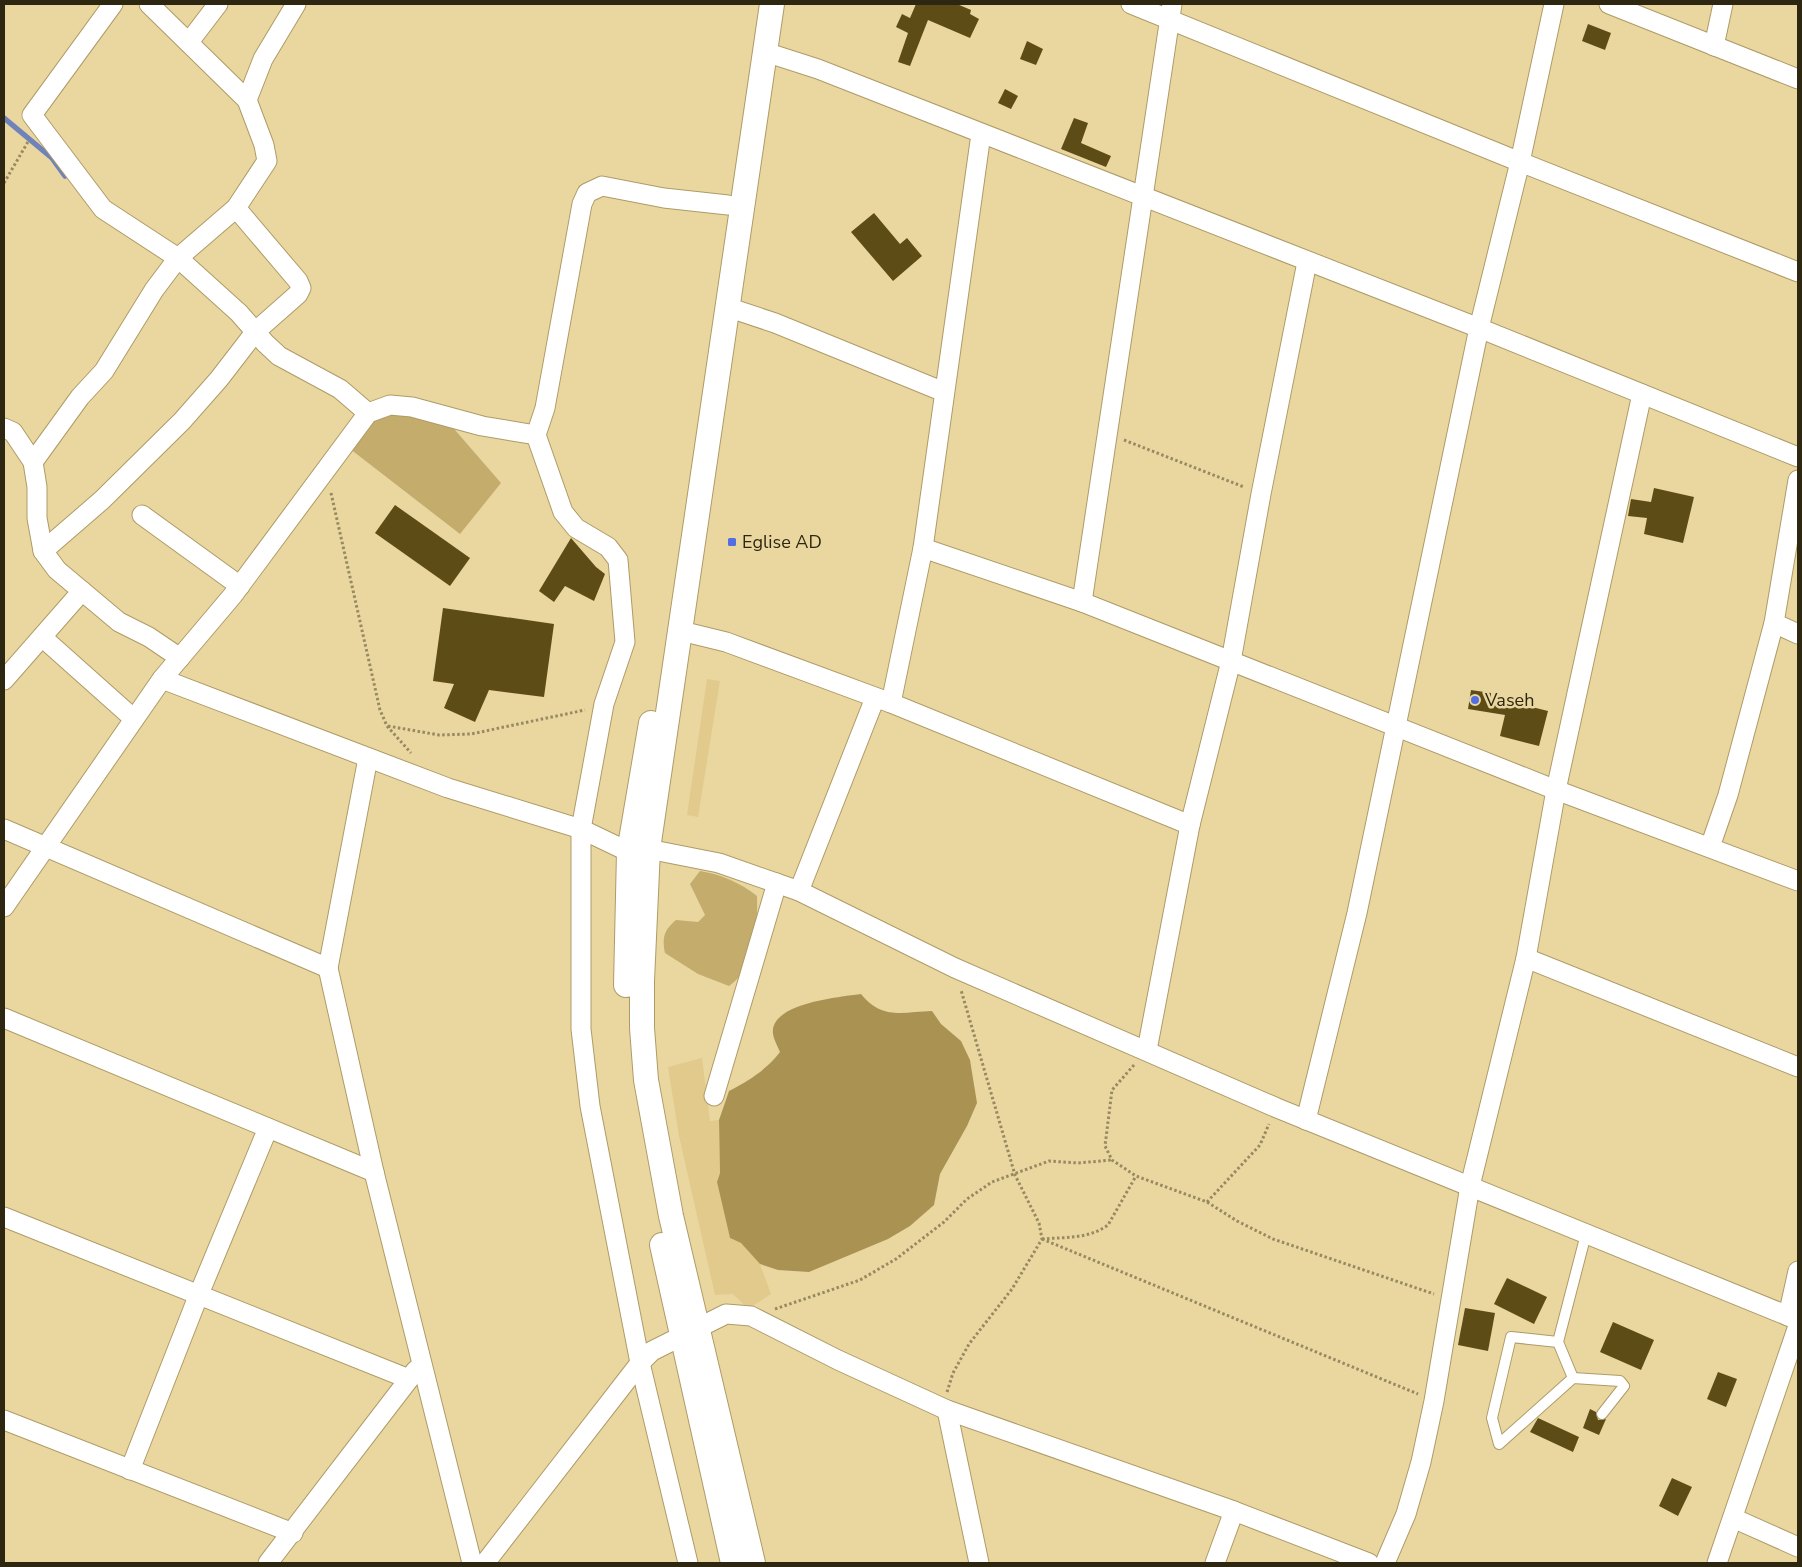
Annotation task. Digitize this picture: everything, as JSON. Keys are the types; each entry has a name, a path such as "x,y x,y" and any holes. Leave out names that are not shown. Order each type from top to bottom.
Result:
{"street":[{"path":"113,4 32,115 103,209 178,258 206,281 279,356 340,389 368,413"},
{"path":"33,462 80,397 104,370 154,290 178,258 236,208 267,161 264,145 247,100 149,4"},
{"path":"189,42 218,4"},
{"path":"247,100 263,59 296,4"},
{"path":"753,1563 690,1332 630,1083 626,998 638,851 661,663 758,4"},
{"path":"638,851 681,631 772,4"},
{"path":"1131,4 1171,12 1520,162 1798,272"},
{"path":"1306,1120 1357,913 1479,328 1520,162 1554,4"},
{"path":"1609,4 1798,79"},
{"path":"1714,46 1723,4"},
{"path":"1082,602 1171,12"},
{"path":"765,52 818,70 1479,328 1798,457"},
{"path":"799,890 883,701 923,548 981,134"},
{"path":"688,1563 640,1363 590,1106 581,1029 580,829 604,704 625,642 618,560 608,547 576,528 563,512 536,435 545,408 582,204 586,193 602,186 664,198 728,205"},
{"path":"43,551 102,500 182,422 220,379 256,331 298,294 301,288 298,281 236,208"},
{"path":"1147,1050 1190,825 1231,661 1261,494 1307,262"},
{"path":"728,307 944,392"},
{"path":"1385,1563 1406,1514 1414,1488 1434,1401 1470,1186 1526,958 1556,790 1642,394"},
{"path":"4,907 162,679 240,586 368,413 390,404 412,407 482,426 536,435"},
{"path":"4,428 13,432 33,462 37,487 36,518 43,551 57,570 120,622 148,637 180,658"},
{"path":"1710,846 1728,794 1774,623 1798,480"},
{"path":"142,515 240,586"},
{"path":"923,548 1082,602 1556,790 1710,846 1798,882"},
{"path":"4,680 82,591"},
{"path":"1774,623 1798,634"},
{"path":"681,631 726,642 883,701 1190,825"},
{"path":"42,637 134,720"},
{"path":"162,679 448,788 580,829 638,851 719,863 799,890 955,968 1277,1108 1795,1321"},
{"path":"368,758 328,968 374,1172 472,1563"},
{"path":"4,829 328,968"},
{"path":"714,1096 777,883"},
{"path":"1526,958 1798,1067"},
{"path":"4,1018 374,1172"},
{"path":"130,1470 199,1294 268,1128"},
{"path":"4,1217 409,1379"},
{"path":"1717,1563 1795,1321 1798,1271"},
{"path":"485,1563 640,1363 652,1351 726,1314 751,1316 838,1360 947,1410 1234,1511 1369,1563"},
{"path":"690,1332 733,1563"},
{"path":"268,1563 293,1533 421,1363"},
{"path":"947,1410 979,1563"},
{"path":"4,1420 293,1533"},
{"path":"1215,1563 1234,1511"},
{"path":"1733,1518 1798,1547"}],"lane":[{"path":"1573,1378 1558,1342 1586,1234"},
{"path":"1558,1342 1511,1337 1492,1418 1499,1444 1573,1378 1620,1381 1624,1386 1602,1414"}],"path":[{"path":"4,183 27,147 32,130 32,115"},
{"path":"1107,433 1261,494"},
{"path":"333,461 331,498 380,710 387,726 412,754"},
{"path":"387,726 439,735 471,734 575,713 604,704"},
{"path":"947,1410 947,1390 953,1372 969,1344 1012,1290 1042,1239 1039,1223 1015,1175 955,968"},
{"path":"1147,1050 1112,1090 1105,1146 1112,1160 1136,1176 1207,1202 1237,1222 1273,1239 1451,1300"},
{"path":"1207,1202 1260,1146 1277,1108"},
{"path":"751,1316 860,1280 896,1259 944,1222 967,1199 992,1182 1049,1161 1078,1163 1112,1160"},
{"path":"1042,1239 1092,1235 1108,1226 1136,1176"},
{"path":"1042,1239 1434,1401"}],"shaded area":[{"path":"368,413 442,415 501,483 460,534 345,445"},
{"path":"707,679 720,681 698,817 687,815"},
{"path":"700,871 730,880 757,896 757,919 750,957 738,978 729,986 698,974 665,953 666,931 676,920 698,922 705,915 690,884"},
{"path":"861,994 877,1008 893,1013 932,1011 941,1024 961,1041 970,1060 977,1103 967,1126 940,1174 934,1205 910,1226 888,1239 809,1272 778,1270 760,1264 741,1243 730,1238 717,1182 720,1173 719,1120 729,1091 757,1074 780,1052 773,1034 775,1024 782,1015 794,1009 823,1000"},
{"path":"702,1058 710,1121 719,1120 720,1173 717,1182 730,1238 741,1243 760,1264 771,1294 748,1309 733,1294 715,1295 679,1136 668,1067"}],"building":[{"path":"916,4 957,4 971,10 970,14 979,19 970,38 928,20 910,66 898,62 908,33 896,27 902,14 910,18"},
{"path":"1588,24 1611,33 1605,50 1582,41"},
{"path":"1027,41 1043,49 1036,65 1020,59"},
{"path":"1005,89 1018,96 1011,109 998,103"},
{"path":"1074,118 1088,123 1081,143 1111,156 1106,167 1061,149"},
{"path":"874,213 900,244 907,238 922,256 893,281 851,232"},
{"path":"1654,488 1694,497 1683,543 1644,534 1647,518 1628,516 1631,499 1651,502"},
{"path":"395,505 470,558 450,586 375,533"},
{"path":"571,538 596,567 605,574 594,601 565,586 554,602 539,591"},
{"path":"443,608 554,624 544,697 489,690 475,722 444,708 454,684 433,681"},
{"path":"1471,690 1491,693 1491,697 1548,711 1539,746 1500,736 1505,715 1468,709"},
{"path":"1507,1278 1547,1297 1534,1324 1494,1304"},
{"path":"1465,1308 1495,1313 1488,1351 1458,1345"},
{"path":"1613,1322 1654,1340 1641,1370 1600,1352"},
{"path":"1718,1372 1737,1379 1726,1407 1707,1399"},
{"path":"1590,1409 1596,1412 1598,1420 1606,1419 1599,1435 1583,1428"},
{"path":"1538,1418 1579,1437 1573,1452 1530,1432"},
{"path":"1672,1478 1692,1487 1678,1516 1659,1506"}],"waterway":[{"path":"4,118 52,158 65,176"}],"place":[{"name":"Eglise AD","path":"732,542"},
{"name":"Vaseh","path":"1475,700"}]}
